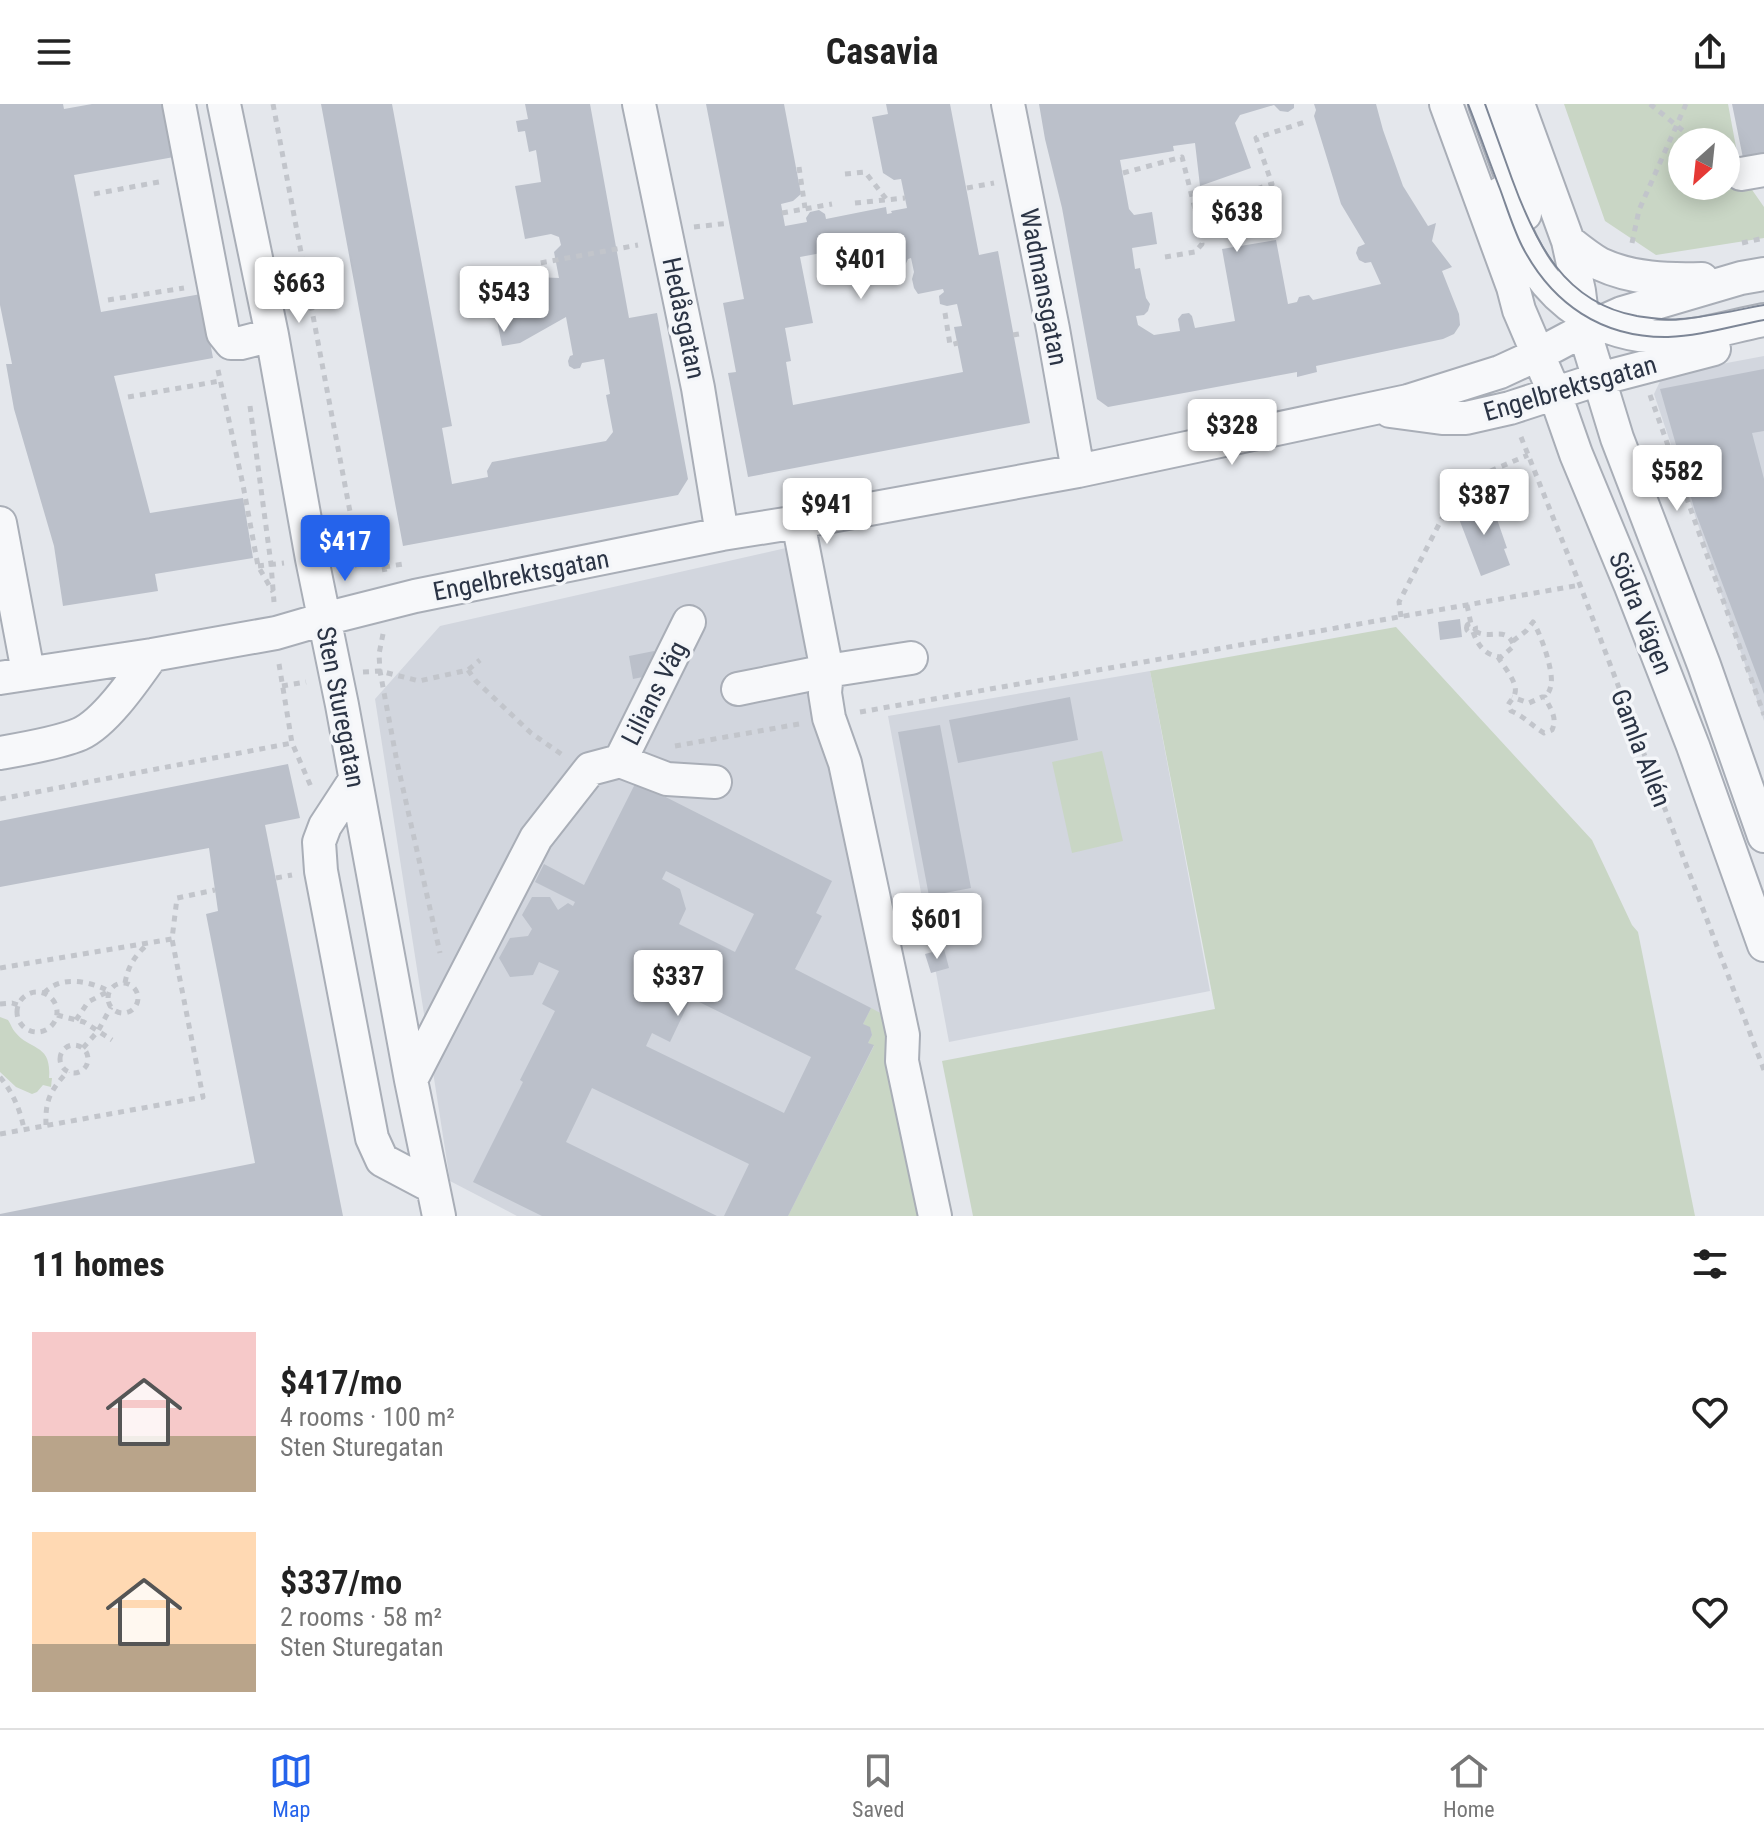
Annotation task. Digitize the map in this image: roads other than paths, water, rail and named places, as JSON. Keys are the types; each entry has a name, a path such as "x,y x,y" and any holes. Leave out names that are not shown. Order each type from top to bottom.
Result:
{"street":[{"path":"179,104 223,333 231,343 272,335"},
{"name":"Sten Sturegatan","path":"224,104 272,335 436,1201"},
{"name":"Hedåsgatan","path":"639,104 698,388 722,534"},
{"name":"Wadmansgatan","path":"1008,104 1078,471"},
{"name":"Södra Vägen","path":"1446,104 1519,310 1687,731 1764,945"},
{"name":"Södra Vägen","path":"1468,104 1522,245 1537,271 1586,311"},
{"name":"Södra Vägen","path":"1485,104 1538,241 1586,311"},
{"name":"Södra Vägen","path":"1518,104 1568,241 1599,379 1623,454 1689,625 1764,836"},
{"name":"Engelbrektsgatan","path":"1568,241 1600,264 1650,278 1753,276"},
{"name":"Engelbrektsgatan","path":"14,675 276,633 402,599 722,534 1078,471 1408,401 1500,372 1539,354 1586,311 1753,276"},
{"path":"1586,311 1680,319 1764,305"},
{"path":"1586,311 1609,328 1647,337 1693,335 1764,320"},
{"name":"Engelbrektsgatan","path":"1374,408 1442,418 1466,418 1703,351 1764,340"},
{"path":"798,522 827,671 825,693 829,718 845,763 900,1020 902,1061 935,1216"},
{"path":"0,523 14,675"},
{"name":"Lilians Väg","path":"689,622 605,765 667,779 715,782"},
{"path":"0,753 81,733 121,698 152,655"},
{"path":"738,689 911,658"},
{"path":"411,1080 536,838 605,765"},
{"path":"355,780 325,826 319,842 321,871 372,1138 382,1160 436,1201"}],"tram line":[{"path":"1468,104 1522,246 1534,267 1564,301 1601,324 1644,336 1704,333 1764,320"},
{"path":"1485,104 1521,202 1542,247 1571,284 1590,298 1612,309 1637,316 1674,320 1764,305"}]}
